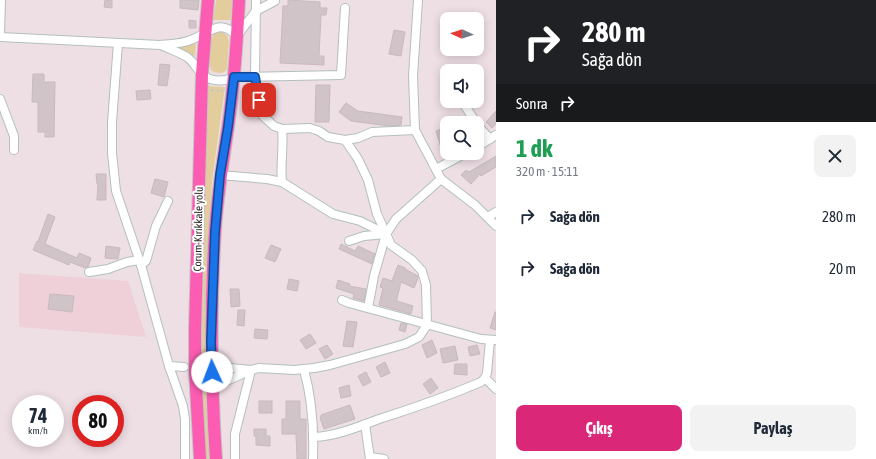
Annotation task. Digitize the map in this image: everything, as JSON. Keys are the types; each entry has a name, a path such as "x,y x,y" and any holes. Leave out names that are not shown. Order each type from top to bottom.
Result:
{"highway":[{"name":"Çorum-Kırıkkale yolu","path":"200,459 195,329 202,74 208,0"},
{"name":"Çorum-Kırıkkale yolu","path":"216,459 211,342 213,269 220,175 234,77 238,0"}],"street":[{"path":"0,0 0,33"},
{"path":"256,0 255,77 260,112 274,126 282,130 310,128 319,131 328,137 345,140 358,138 372,132 416,130"},
{"path":"0,37 160,45 186,42 206,32 222,27 232,30 237,36 256,11 274,2 274,0"},
{"path":"418,0 413,76 416,130 441,178 488,217 496,226"},
{"path":"160,45 185,56 191,60 202,74 208,78 218,81 234,77 341,75 345,8"},
{"path":"118,43 112,122 114,183 117,197 140,263 169,366 184,412 185,459"},
{"path":"0,99 14,136 14,150"},
{"path":"282,130 283,143 280,170 282,182"},
{"path":"484,130 493,137 484,143"},
{"path":"213,387 251,370 259,368 304,370 330,365 405,344 419,337 427,325 426,285 422,271 412,260 391,245 377,214 368,180 358,159 345,140"},
{"path":"436,170 454,160"},
{"path":"220,175 267,179 282,182 333,214 360,220 386,234"},
{"path":"368,308 374,276 386,234 396,219 441,178"},
{"path":"89,272 108,269 127,262 140,263 146,261 156,226 168,200"},
{"path":"488,217 496,212"},
{"path":"349,241 364,236 386,234"},
{"path":"314,437 326,436 438,399 481,382 485,378 487,370 493,340 427,325 342,300"},
{"path":"169,366 184,367"},
{"path":"220,367 251,370"},
{"path":"235,459 235,434 251,370"},
{"path":"304,370 309,386 314,437 313,459"},
{"path":"485,378 496,389"},
{"path":"365,424 370,458 384,459"}],"shaded area":[{"path":"216,0 232,0 231,20 213,20"},
{"path":"222,32 227,35 229,41 227,69 220,73 212,71 210,68 209,52 213,36 215,33"},
{"path":"196,44 195,56 171,47"},
{"path":"208,86 225,87 212,182 210,210 206,352 210,459 205,459 201,365"},
{"path":"19,273 128,281 146,337 19,327"}],"building":[{"path":"105,0 112,0 112,8 104,7"},
{"path":"180,0 199,0 198,10 180,8"},
{"path":"288,0 320,2 320,8 327,8 326,15 321,15 319,56 324,56 324,65 280,63 283,6 288,6"},
{"path":"189,20 196,21 196,28 189,28"},
{"path":"394,30 405,32 401,56 389,54"},
{"path":"160,64 170,65 167,86 158,85"},
{"path":"33,74 44,74 44,82 55,82 54,137 45,137 45,132 38,132 38,102 32,102"},
{"path":"316,85 330,85 329,122 315,122"},
{"path":"150,90 151,99 137,100 136,91"},
{"path":"346,103 358,111 402,117 401,125 389,126 351,121 339,112"},
{"path":"496,111 496,124 492,128 486,122"},
{"path":"440,130 440,145 436,131"},
{"path":"496,156 496,167 481,176 480,174 471,184 461,175 466,170 469,172"},
{"path":"96,174 106,174 106,200 97,200 98,184"},
{"path":"155,179 168,182 164,197 151,193"},
{"path":"48,214 55,217 45,244 77,258 79,253 91,258 88,267 85,268 70,262 69,265 33,250 37,241 38,242"},
{"path":"341,244 355,251 358,246 375,254 372,264 339,249"},
{"path":"271,245 281,249 275,262 265,258"},
{"path":"106,246 120,248 118,259 105,258"},
{"path":"398,265 418,276 414,288 401,282 397,298 397,301 413,306 411,314 379,305 383,288 380,287 383,278 392,281"},
{"path":"289,279 299,281 297,291 287,289"},
{"path":"338,280 350,284 349,286 366,289 364,301 353,298 354,294 336,288"},
{"path":"230,289 239,289 240,306 231,307"},
{"path":"50,294 74,296 72,312 48,309"},
{"path":"238,310 245,310 244,326 237,325"},
{"path":"496,312 496,330 490,328"},
{"path":"347,321 357,322 353,347 343,346"},
{"path":"401,323 407,324 405,332 399,330"},
{"path":"255,329 268,330 267,339 254,338"},
{"path":"310,334 316,343 306,349 300,340"},
{"path":"432,340 437,353 427,358 422,345"},
{"path":"327,345 333,354 325,359 319,349"},
{"path":"477,345 480,354 470,356 468,347"},
{"path":"455,346 458,360 443,363 440,349"},
{"path":"385,362 390,373 381,377 376,367"},
{"path":"455,364 467,364 467,375 454,374"},
{"path":"366,372 371,382 363,386 358,376"},
{"path":"431,378 438,388 430,394 423,384"},
{"path":"349,385 351,396 341,398 339,388"},
{"path":"259,401 272,401 272,413 259,413"},
{"path":"286,401 300,401 300,419 306,419 306,459 297,459 296,434 282,434 282,419 286,419"},
{"path":"350,405 355,419 324,429 320,418 321,415"},
{"path":"254,429 266,429 266,436 270,436 270,446 256,445"}],"tunnel":[{"path":"184,367 216,367"}],"route":[{"path":"212,372 211,342 215,232 220,175 234,77 255,77 259,100"}]}
